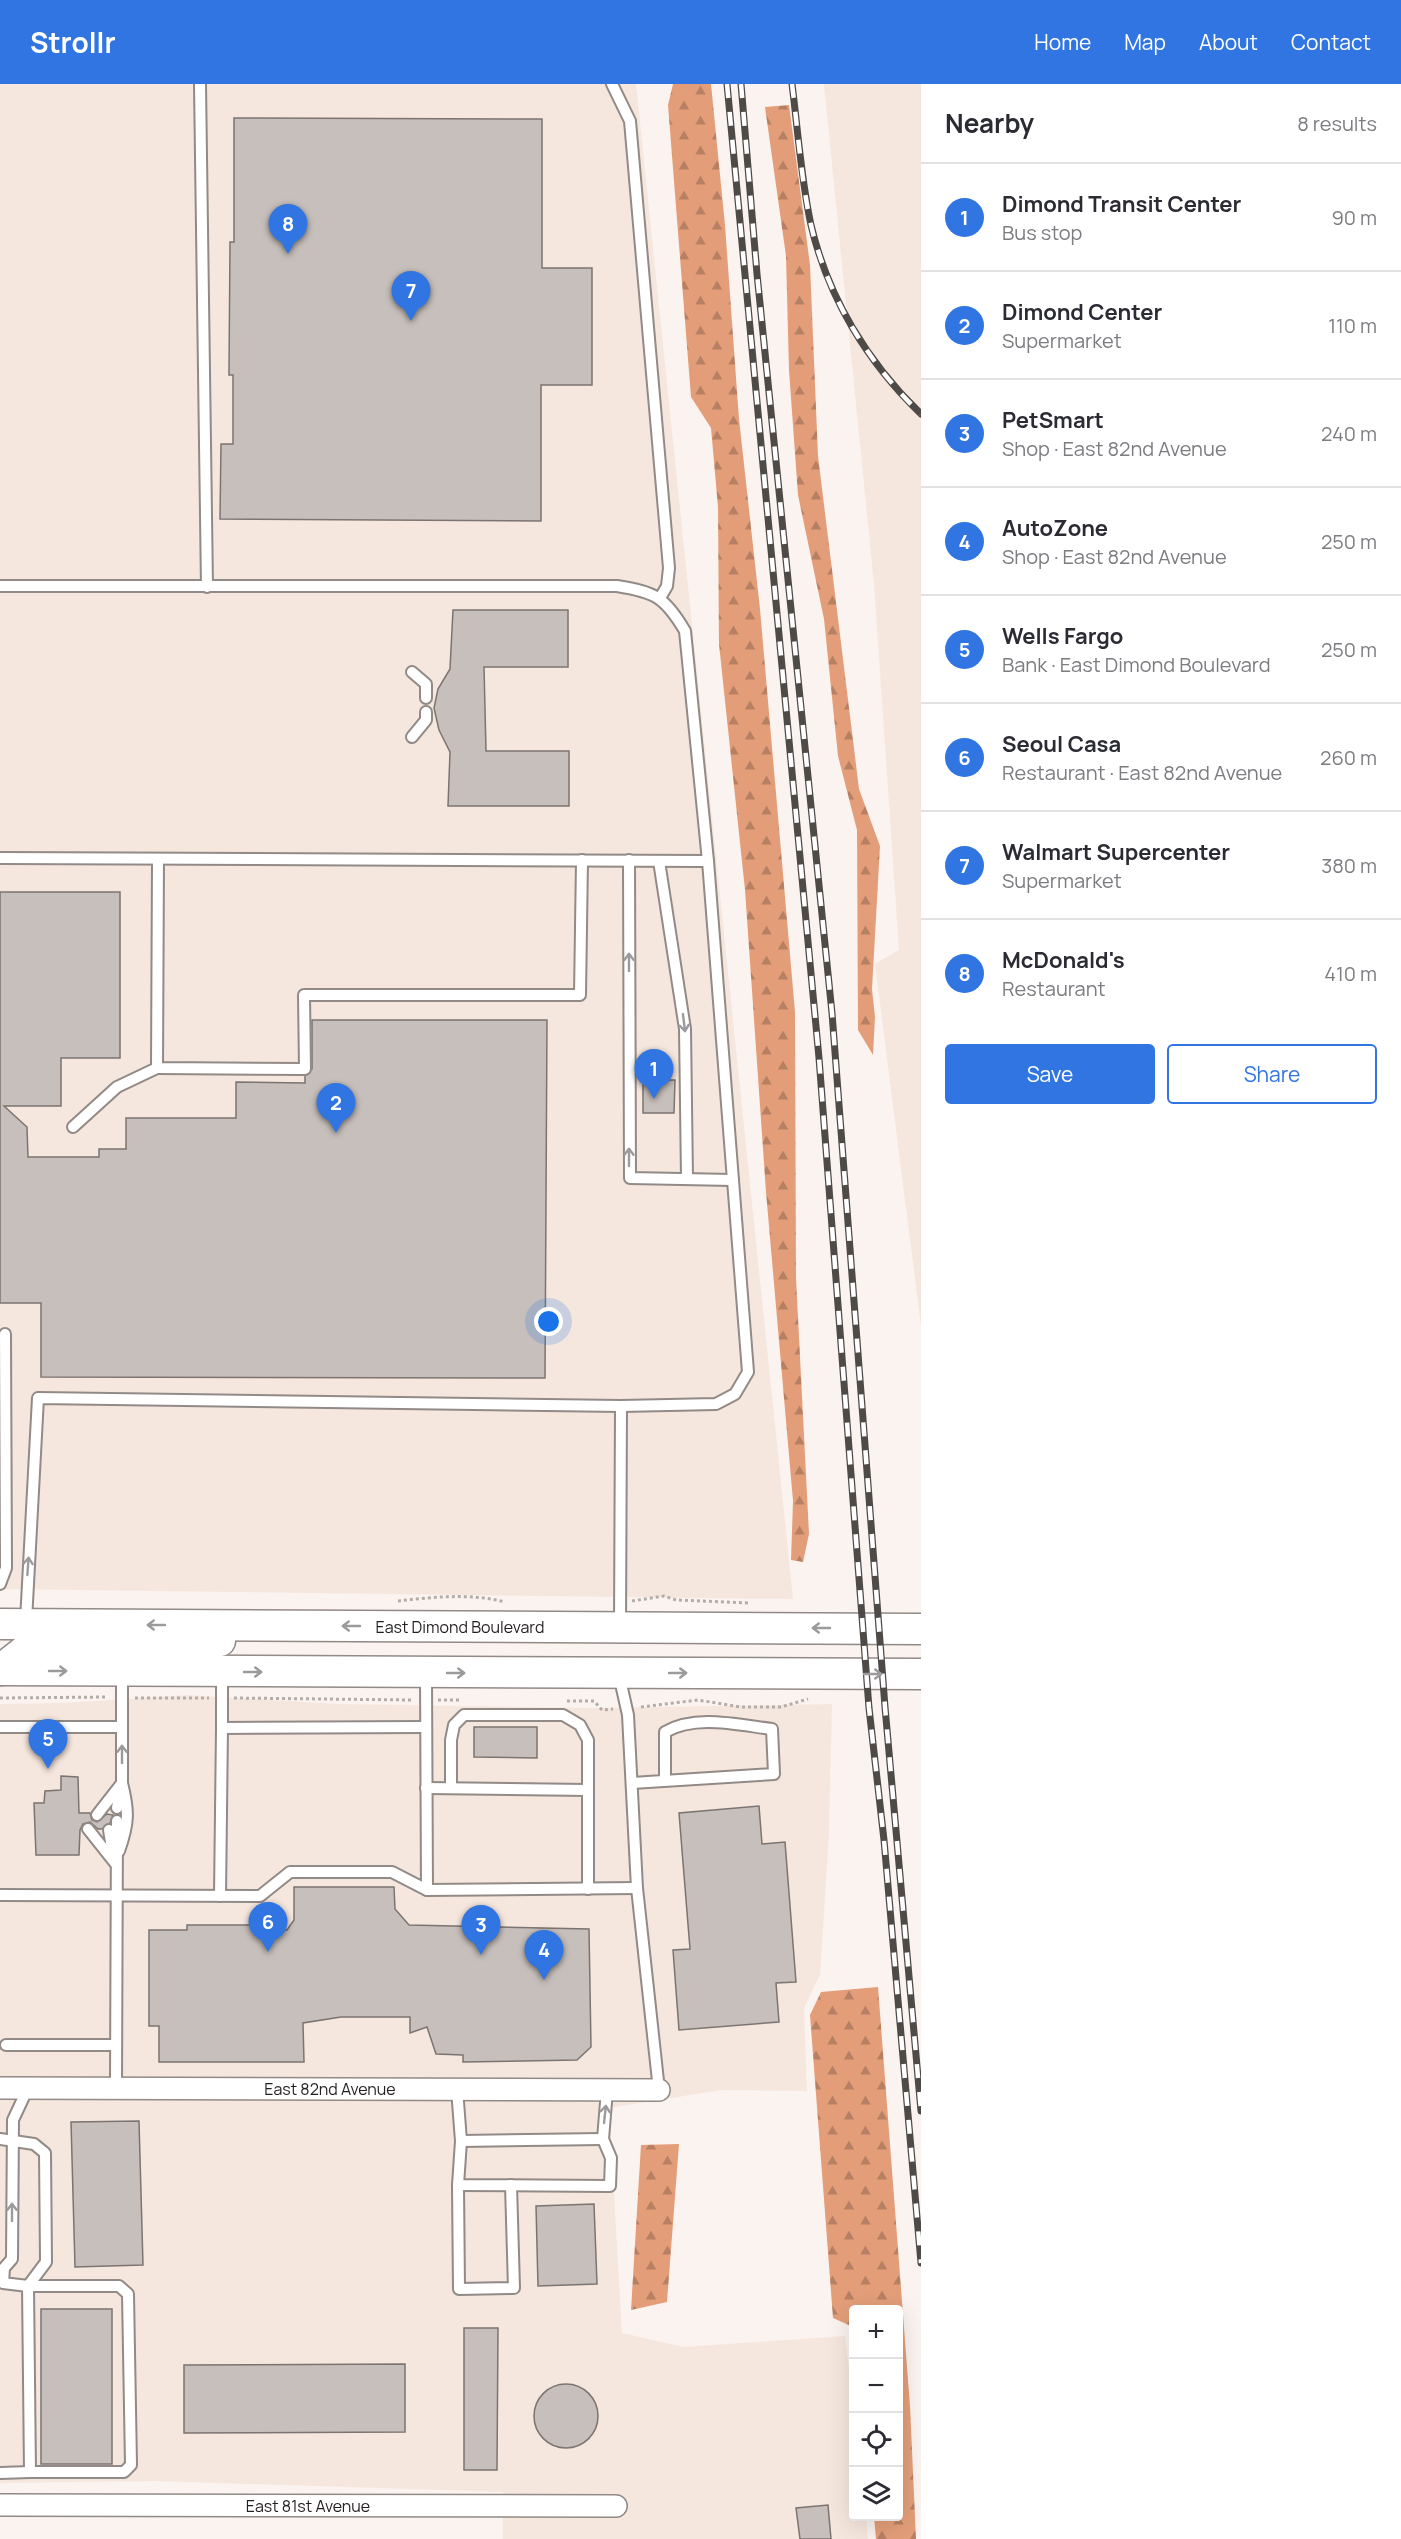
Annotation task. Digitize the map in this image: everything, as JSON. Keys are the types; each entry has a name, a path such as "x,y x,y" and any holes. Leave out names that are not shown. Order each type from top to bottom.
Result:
{"main road":[{"name":"East Dimond Boulevard","path":"9,1628 281,1626 921,1629"},
{"path":"0,1670 28,1648 55,1645 173,1647 227,1640 281,1626"},
{"path":"619,1673 620,1627"},
{"path":"0,1670 921,1674"}],"street":[{"name":"East 82nd Avenue","path":"0,2088 659,2090"},
{"name":"East 81st Avenue","path":"0,2505 616,2506"}],"lane":[{"path":"200,84 207,587"},
{"path":"612,84 630,121 669,568 667,586 660,598"},
{"path":"0,586 617,586 647,591 671,607 685,630 708,861 748,1372 735,1394 716,1404 621,1406 38,1398 9,1628"},
{"path":"412,672 426,684 426,699"},
{"path":"411,737 426,720 426,712"},
{"path":"0,858 708,861"},
{"path":"157,1068 158,859"},
{"path":"73,1127 117,1087 157,1068 305,1069 304,995 580,995 582,860"},
{"path":"629,860 630,1179 733,1180"},
{"path":"658,861 686,1029 687,1179"},
{"path":"0,1584 6,1568 4,1334"},
{"path":"620,1627 621,1406"},
{"path":"116,1863 128,1825 128,1807 122,1783 122,1671"},
{"path":"220,1896 222,1671"},
{"path":"426,1672 427,1890"},
{"path":"619,1673 628,1715 638,1888 659,2090"},
{"path":"451,1788 451,1740 454,1725 464,1715 563,1715 580,1725 588,1740 588,1889"},
{"path":"632,1783 774,1774 772,1729 713,1723 686,1723 674,1726 665,1732 665,1780"},
{"path":"0,1727 122,1727"},
{"path":"222,1728 426,1727"},
{"path":"116,2088 116,1863 106,1815 122,1783"},
{"path":"106,1815 122,1783"},
{"path":"426,1788 588,1790"},
{"path":"116,1863 98,1830 116,1863"},
{"path":"1,1895 260,1896 290,1872 392,1872 427,1890 638,1888"},
{"path":"6,2045 116,2045"},
{"path":"0,2473 124,2472 131,2465 128,2294 119,2286 28,2286 2,2283 2,2266 12,2259 13,2120 28,2088"},
{"path":"457,2089 461,2141 458,2185 459,2289 514,2288 511,2185"},
{"path":"458,2185 610,2186 611,2158 603,2139 607,2090"},
{"path":"0,2139 34,2144 45,2153 46,2262 28,2286 30,2472"},
{"path":"461,2141 603,2139"}],"shaded area":[{"path":"0,84 636,84 793,1599 0,1589"},
{"path":"824,84 921,84 921,1326 875,964 899,950 874,584"},
{"path":"186,1695 337,1704 592,1708 832,1704 829,1834 820,1975 804,2008 807,2091 721,2090 609,2108 622,2333 684,2347 845,2336 849,2369 849,2521 866,2521 868,2539 503,2539 503,2492 156,2481 0,2483 0,1704 65,1703"}],"green space":[{"path":"673,84 711,84 725,225 739,419 760,609 795,1012 796,1278 809,1534 803,1562 791,1560 793,1501 766,1192 745,890 719,644 718,507 711,428 691,397 668,105"},
{"path":"789,105 810,265 818,456 859,789 880,846 872,989 875,1017 873,1055 858,1030 857,830 838,756 824,619 798,495 789,370 786,256 765,107"},
{"path":"878,1987 902,2305 849,2305 849,2325 833,2318 810,2015 821,1992"},
{"path":"679,2144 667,2302 631,2310 641,2145"},
{"path":"903,2314 916,2539 876,2539 874,2521 903,2521"}],"building":[{"path":"234,118 542,119 542,268 592,268 592,385 541,385 541,521 220,519 221,444 233,444 233,375 229,375 230,242 234,242"},
{"path":"453,610 568,610 568,667 484,667 486,751 569,751 569,806 448,806 450,752 439,730 434,708 438,689 450,669"},
{"path":"0,892 120,892 120,1058 61,1058 61,1106 4,1106 27,1127 28,1157 99,1157 99,1149 126,1149 126,1118 236,1118 236,1082 305,1083 305,1076 312,1069 312,1020 547,1020 545,1378 41,1377 41,1303 0,1303"},
{"path":"643,1080 675,1080 674,1113 643,1113"},
{"path":"474,1727 537,1727 537,1758 474,1757"},
{"path":"61,1776 78,1777 79,1813 90,1813 92,1820 97,1822 107,1814 113,1815 110,1823 102,1829 98,1829 90,1822 83,1824 80,1830 79,1855 36,1855 34,1803 44,1803 45,1791 61,1790"},
{"path":"759,1806 762,1844 785,1842 796,1982 776,1983 779,2022 679,2030 673,1950 690,1949 679,1813"},
{"path":"294,1887 394,1887 395,1909 409,1925 589,1929 591,2047 577,2060 463,2062 463,2055 436,2054 427,2027 410,2033 410,2017 341,2017 303,2023 304,2062 159,2062 159,2026 149,2026 149,1930 187,1930 187,1925 261,1925 261,1930 287,1930 294,1920"},
{"path":"139,2121 143,2265 75,2267 71,2122"},
{"path":"594,2204 597,2284 538,2286 536,2206"},
{"path":"41,2309 112,2309 112,2464 41,2464"},
{"path":"464,2328 498,2328 497,2470 464,2470"},
{"path":"405,2364 405,2432 184,2433 184,2365"},
{"path":"566,2384 578,2386 589,2393 596,2404 598,2416 596,2428 589,2439 578,2446 566,2448 554,2446 543,2439 536,2428 534,2416 536,2404 543,2393 554,2386"},
{"path":"828,2505 831,2539 800,2539 796,2508"}],"railway":[{"path":"727,84 819,1058 869,1708 884,1840 921,2263"},
{"path":"741,84 757,274 832,1013 885,1707 921,2111"},
{"path":"792,84 802,173 811,225 828,278 852,328 867,351 921,414"}],"place":[{"name":"McDonald's","path":"288,254"},
{"name":"Walmart Supercenter","path":"411,321"},
{"name":"Dimond Transit Center","path":"654,1099"},
{"name":"Dimond Center","path":"336,1133"},
{"name":"Wells Fargo","path":"48,1769"},
{"name":"Seoul Casa","path":"268,1952"},
{"name":"PetSmart","path":"481,1955"},
{"name":"AutoZone","path":"544,1980"}]}
